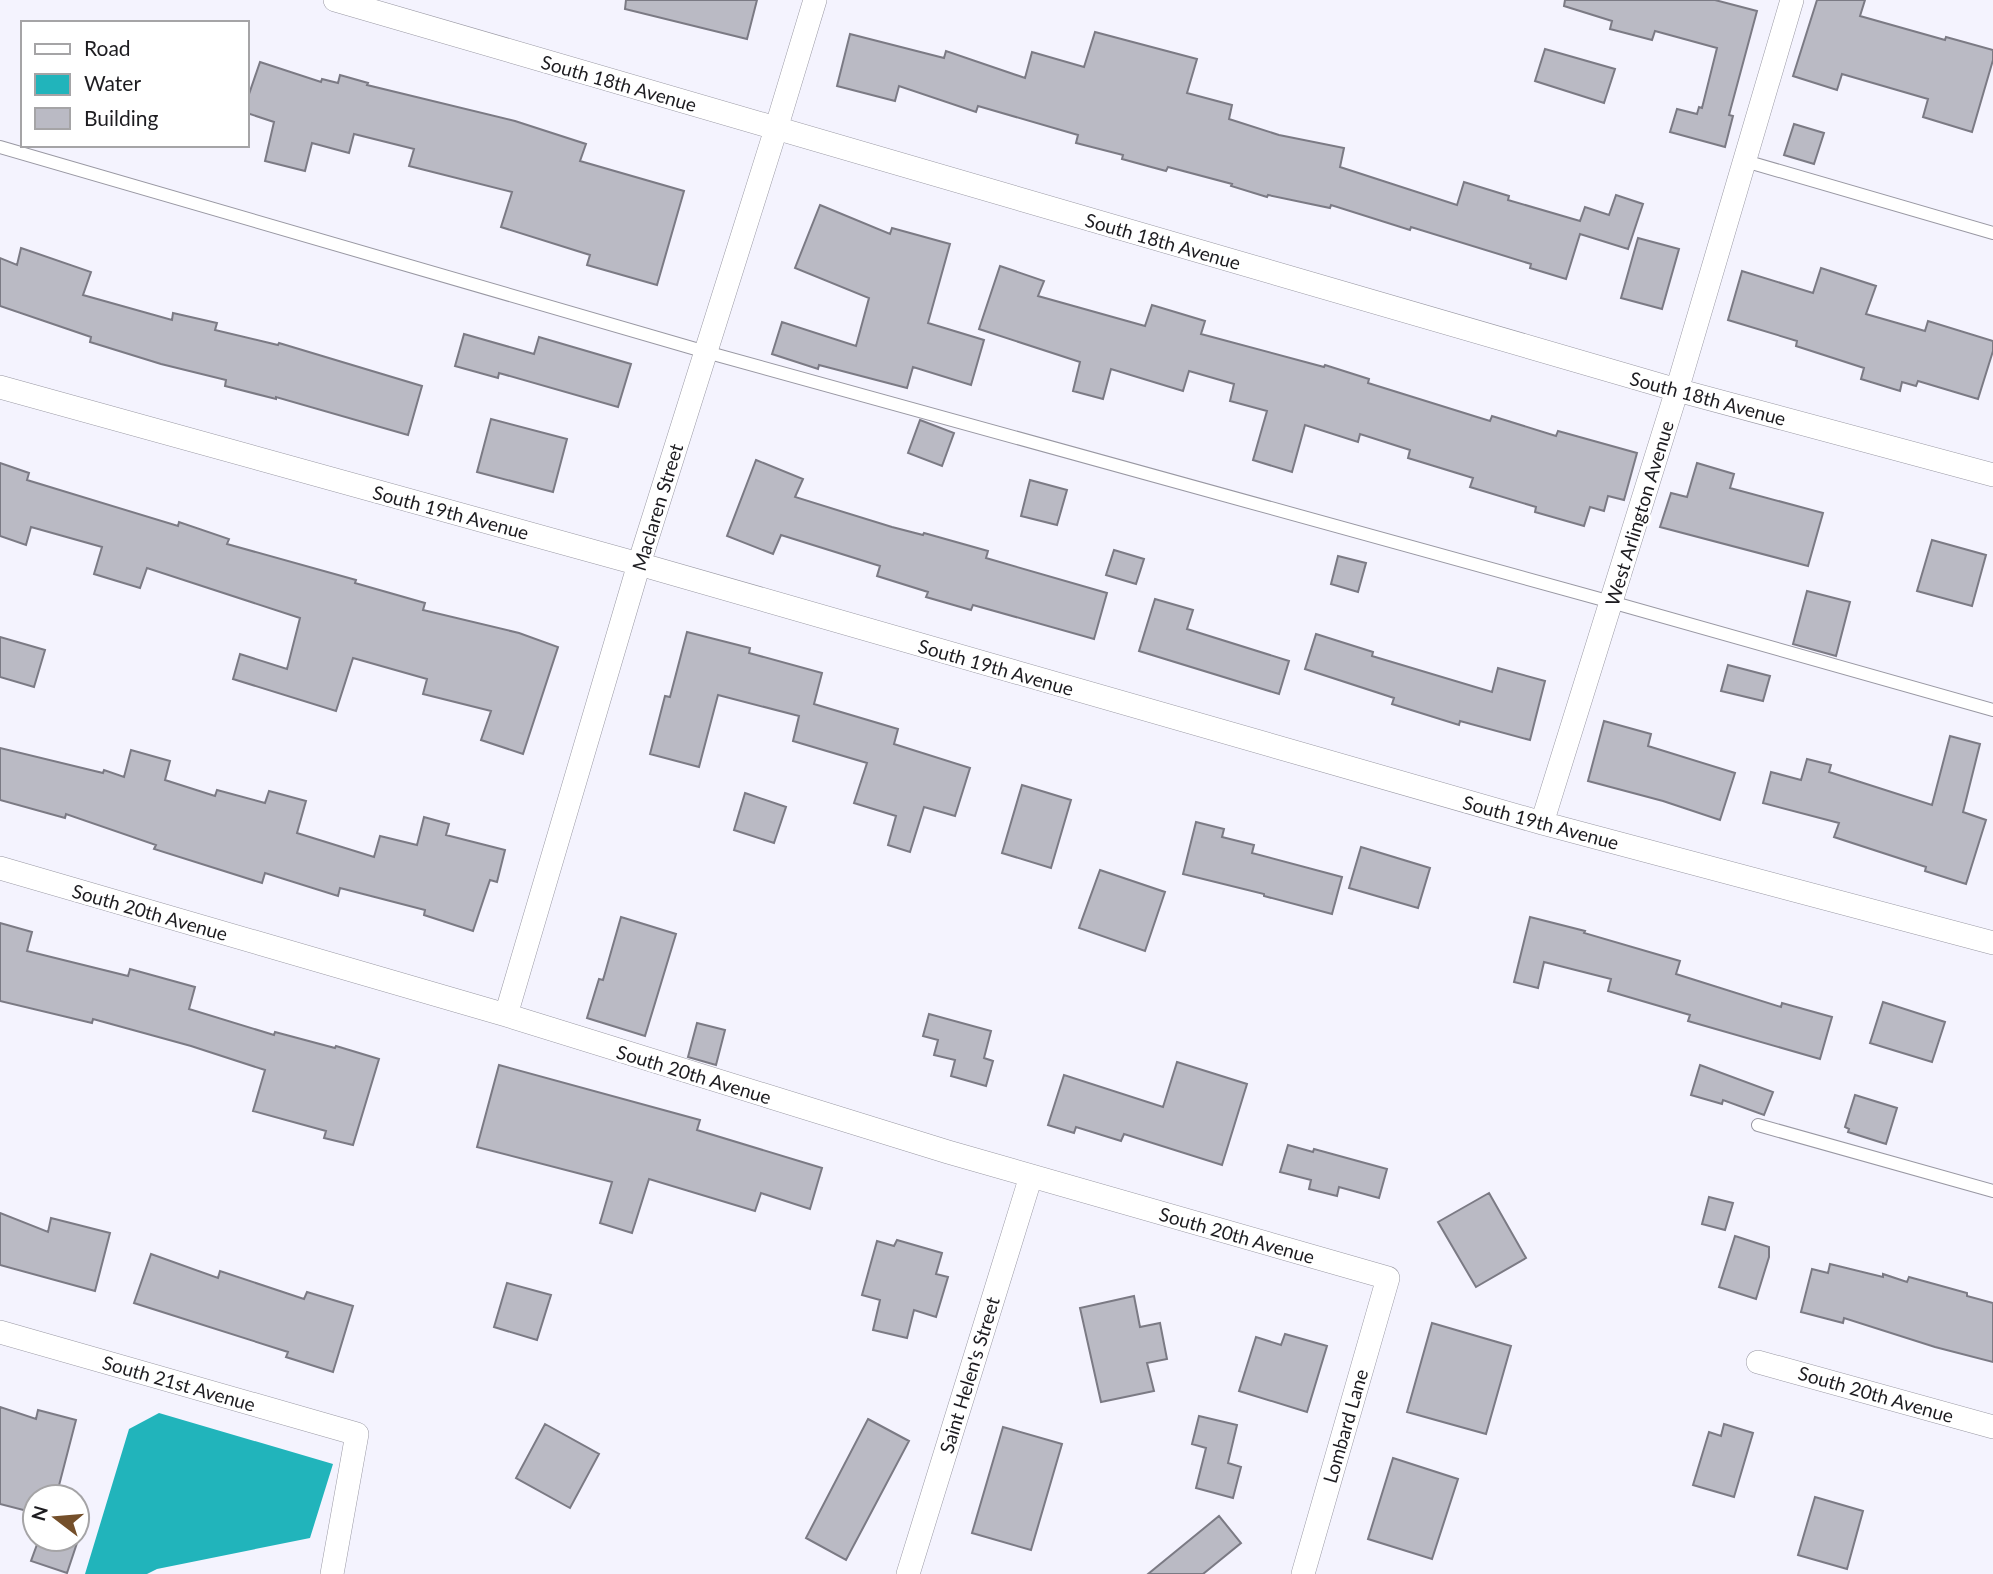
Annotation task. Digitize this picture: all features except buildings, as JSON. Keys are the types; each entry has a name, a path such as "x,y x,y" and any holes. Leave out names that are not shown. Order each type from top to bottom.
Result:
{"street":[{"name":"South 18th Avenue","path":"335,0 1677,390 1993,475"},
{"name":"Maclaren Street","path":"506,1015 639,564 815,0"},
{"name":"West Arlington Avenue","path":"1542,823 1677,390 1792,0"},
{"name":"South 19th Avenue","path":"0,387 639,564 1542,823 1993,943"},
{"name":"South 20th Avenue","path":"0,868 506,1015 1031,1176 1388,1279"},
{"name":"Saint Helen's Street","path":"908,1574 1031,1176"},
{"name":"Lombard Lane","path":"1303,1574 1388,1279"},
{"name":"South 21st Avenue","path":"0,1332 357,1434 332,1574"},
{"name":"South 20th Avenue","path":"1758,1362 1993,1427"}],"lane":[{"path":"0,147 706,352 1993,710"},
{"path":"1745,161 1993,233"},
{"path":"1758,1125 1993,1191"}],"water":[{"path":"159,1413 333,1464 310,1538 157,1569 147,1574 85,1574 129,1429"}]}
